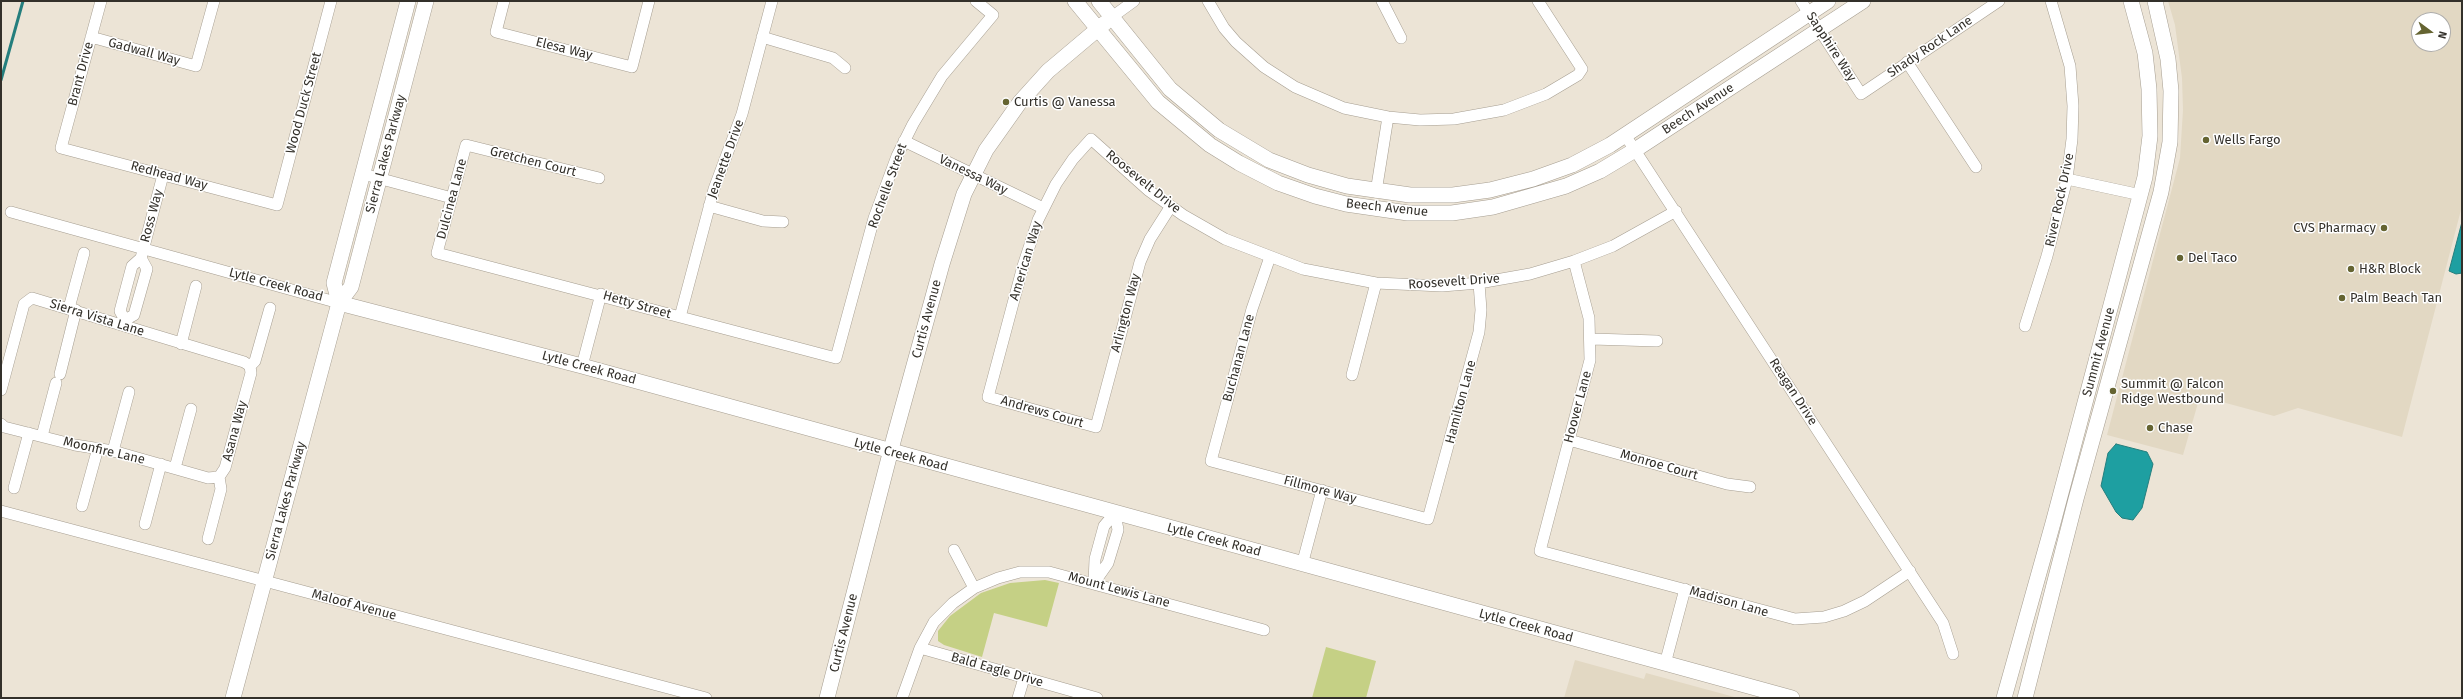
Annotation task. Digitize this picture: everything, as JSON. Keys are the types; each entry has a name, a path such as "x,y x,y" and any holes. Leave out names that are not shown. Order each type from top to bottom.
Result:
{"street":[{"name":"Brant Drive","path":"61,148 101,1"},
{"name":"Gadwall Way","path":"91,37 196,66 214,1"},
{"name":"Wood Duck Street","path":"277,205 331,1"},
{"name":"Sierra Lakes Parkway","path":"339,303 334,283 408,1"},
{"name":"Sierra Lakes Parkway","path":"233,698 339,303 351,287 426,1"},
{"name":"Elesa Way","path":"504,1 496,32 632,67 649,1"},
{"name":"Jeanette Drive","path":"680,317 717,178 742,114 772,1"},
{"name":"Rochelle Street","path":"836,358 874,218 890,171 904,141 942,76 993,15 976,1"},
{"name":"Beech Avenue","path":"1075,1 1158,102 1210,146 1278,183 1315,196 1346,204 1408,213 1452,213 1493,207 1566,186 1600,171 1635,150 1863,1"},
{"name":"Beech Avenue","path":"1099,1 1170,89 1219,130 1269,160 1308,175 1376,192 1410,195 1453,195 1490,190 1533,179 1572,165 1625,135 1828,1"},
{"name":"Curtis Avenue","path":"827,698 890,452 955,217 973,174 994,138 1020,102 1048,72 1112,17 1134,1"},
{"path":"1208,1 1224,28 1236,42 1264,67 1281,78 1335,105 1388,117 1411,120 1442,120 1504,110 1546,94 1572,81 1582,69 1538,1"},
{"path":"1382,1 1401,38"},
{"name":"Sapphire Way","path":"1801,1 1861,94"},
{"name":"Shady Rock Lane","path":"1861,94 1999,1"},
{"name":"River Rock Drive","path":"2025,326 2047,256 2067,179 2072,139 2072,86 2070,66 2051,1"},
{"name":"Summit Avenue","path":"2004,698 2141,195 2150,136 2150,100 2145,53 2131,1"},
{"name":"Summit Avenue","path":"2025,698 2076,498 2162,185 2170,142 2171,91 2168,59 2155,1"},
{"path":"762,37 834,58 845,68"},
{"path":"1907,62 1976,167"},
{"path":"1376,192 1388,117"},
{"name":"Reagan Drive","path":"1625,135 1944,623 1953,654"},
{"name":"Roosevelt Drive","path":"1091,139 1127,172 1171,206 1221,237 1270,257 1312,271 1376,283 1428,286 1510,278 1574,261 1613,246 1676,212"},
{"name":"American Way","path":"988,397 1026,254 1043,208 1060,177 1091,139"},
{"name":"Vanessa Way","path":"904,141 1043,208"},
{"name":"Gretchen Court","path":"466,145 599,178"},
{"name":"Dulcinea Lane","path":"437,253 466,145"},
{"name":"Redhead Way","path":"61,148 277,205"},
{"path":"363,174 452,198"},
{"name":"Ross Way","path":"124,323 120,310 132,266 142,254 163,175"},
{"path":"2067,179 2141,195"},
{"path":"709,206 763,221 782,222"},
{"name":"Arlington Way","path":"1096,427 1140,262 1150,239 1171,206"},
{"name":"Lytle Creek Road","path":"11,212 142,254 582,366 890,452 1792,698"},
{"path":"42,436 58,378 84,253"},
{"name":"Hetty Street","path":"437,253 601,294 680,317 836,358"},
{"name":"Buchanan Lane","path":"1211,461 1252,309 1270,257"},
{"name":"Hoover Lane","path":"1540,551 1590,360 1592,339 1585,298 1574,261"},
{"name":"Hamilton Lane","path":"1428,520 1479,332 1481,310 1479,282"},
{"path":"1352,375 1376,283"},
{"path":"181,344 196,286"},
{"path":"582,366 601,294"},
{"name":"Sierra Vista Lane","path":"1,390 24,304 32,298 124,323 181,344 244,362 250,370"},
{"name":"Asana Way","path":"214,477 225,468 250,370 270,308"},
{"path":"1592,339 1657,341"},
{"path":"113,451 129,392"},
{"name":"Andrews Court","path":"988,397 1096,427"},
{"path":"175,468 191,409"},
{"name":"Moonfire Lane","path":"1,424 29,433 113,451 214,477"},
{"path":"14,488 29,433"},
{"name":"Monroe Court","path":"1569,440 1727,484 1750,487"},
{"path":"82,506 98,448"},
{"name":"Fillmore Way","path":"1211,461 1428,520"},
{"path":"145,524 161,464"},
{"path":"208,539 221,489 214,477"},
{"path":"1302,564 1322,490"},
{"name":"Maloof Avenue","path":"1,511 706,698"},
{"path":"1094,583 1108,563 1118,530 1115,513"},
{"path":"954,550 974,588"},
{"name":"Madison Lane","path":"1540,551 1777,615 1810,618 1832,615 1855,606 1910,571"},
{"name":"Mount Lewis Lane","path":"902,698 920,648 934,622 953,603 974,588 998,578 1034,572 1049,572 1264,630"},
{"path":"1665,664 1685,589"},
{"name":"Bald Eagle Drive","path":"920,648 1097,698"},
{"path":"1018,698 1024,678"}],"shaded area":[{"path":"2168,1 2462,1 2462,206 2402,437 2298,408 2274,416 2200,396 2183,455 2107,435 2180,158 2183,110 2182,78 2175,25"},
{"path":"1575,660 1644,679 1646,673 1738,698 1564,698"}],"green space":[{"path":"1045,580 1059,583 1047,627 994,613 982,657 944,645 938,641 938,631 950,616 981,593 1010,583"},
{"path":"1326,647 1376,661 1366,698 1312,698"}],"water":[{"path":"2462,222 2462,273 2456,274 2449,271"},
{"path":"2116,444 2147,452 2153,464 2142,508 2133,520 2122,518 2116,512 2101,486 2108,453"}],"waterway":[{"path":"1,80 23,1"}],"place":[{"name":"Curtis @ Vanessa","path":"1006,102"},
{"name":"Wells Fargo","path":"2206,140"},
{"name":"CVS Pharmacy","path":"2384,228"},
{"name":"Del Taco","path":"2180,258"},
{"name":"H&R Block","path":"2351,269"},
{"name":"Palm Beach Tan","path":"2342,298"},
{"name":"Summit @ Falcon Ridge Westbound","path":"2113,391"},
{"name":"Chase","path":"2150,428"}]}
